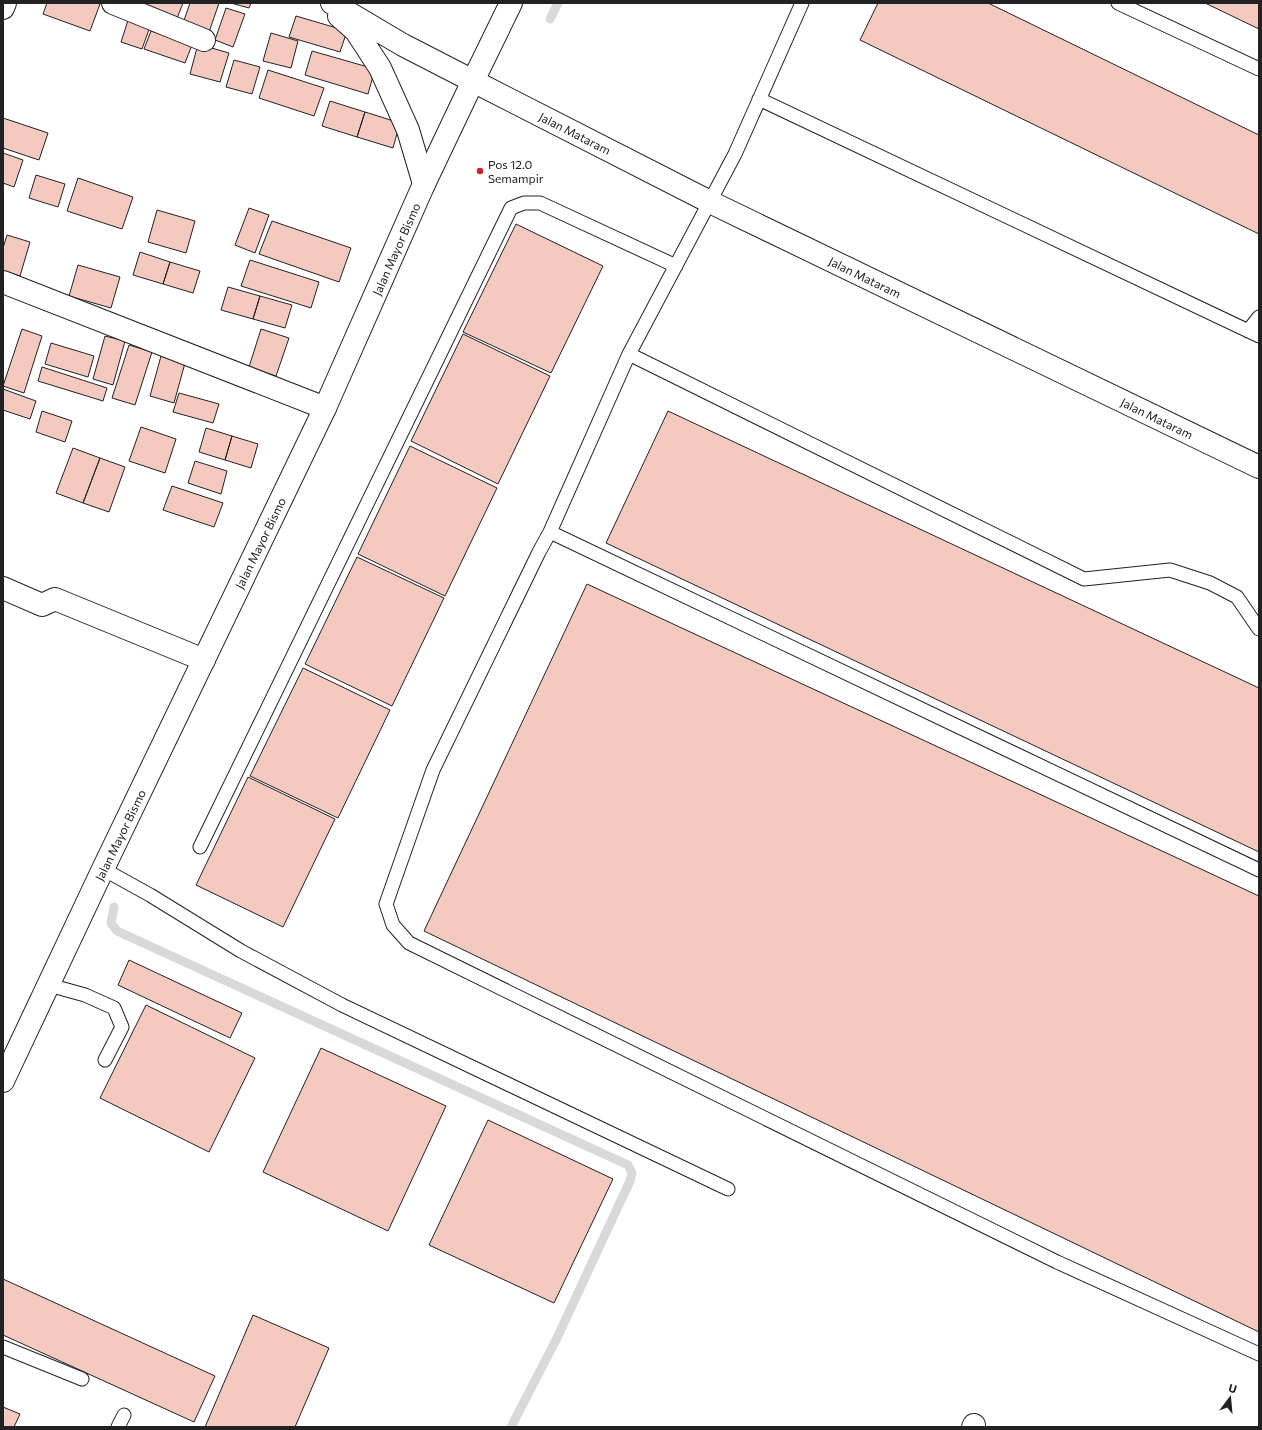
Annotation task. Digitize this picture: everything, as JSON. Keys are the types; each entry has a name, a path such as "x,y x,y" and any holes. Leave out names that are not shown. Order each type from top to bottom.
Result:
{"main road":[{"path":"3,8 5,3"},
{"path":"113,3 204,40"},
{"path":"325,3 356,31 380,68 408,130 424,184"},
{"name":"Jalan Mataram","path":"332,3 403,46 710,202 1259,467"},
{"name":"Jalan Mayor Bismo","path":"3,1081 103,869 325,408 424,184 511,3"},
{"path":"3,282 325,408"},
{"path":"3,588 42,605 55,600 204,660"}],"lane":[{"path":"802,3 735,154 629,354 550,532 433,770 386,904 393,925 409,943 1057,1262 1259,1354"},
{"path":"1118,3 1259,69"},
{"path":"759,99 1254,334 1259,317"},
{"path":"200,847 511,208 524,203 540,203 676,266"},
{"path":"629,354 1084,579 1170,570 1210,583 1237,597 1259,629"},
{"path":"550,532 1259,870"},
{"path":"103,869 150,895 241,951 342,1005 728,1189"},
{"path":"49,985 85,995 114,1008 122,1027 105,1060"},
{"path":"3,1347 82,1379"},
{"path":"118,1427 124,1415"}],"building":[{"path":"47,3 100,4 90,31 43,14"},
{"path":"147,3 183,3 176,21 144,10"},
{"path":"190,3 219,3 207,38 181,29"},
{"path":"231,3 251,3 249,8"},
{"path":"878,3 988,3 1259,135 1259,234 860,40"},
{"path":"1205,3 1259,3 1259,29"},
{"path":"226,8 245,14 233,47 215,40"},
{"path":"130,14 152,21 142,49 121,42"},
{"path":"296,16 347,31 340,52 289,37"},
{"path":"151,31 192,45 185,63 144,49"},
{"path":"271,33 298,41 291,68 263,61"},
{"path":"198,44 229,53 220,82 190,74"},
{"path":"312,51 375,69 368,94 305,75"},
{"path":"234,60 260,67 252,94 226,87"},
{"path":"268,70 324,88 314,116 259,98"},
{"path":"330,101 365,112 357,137 322,126"},
{"path":"365,112 400,123 393,148 357,137"},
{"path":"3,118 48,133 39,160 3,148"},
{"path":"3,153 23,160 14,187 3,183"},
{"path":"36,175 65,184 58,207 29,198"},
{"path":"78,178 133,197 122,229 67,211"},
{"path":"249,208 269,215 255,253 235,245"},
{"path":"157,210 195,221 186,253 148,242"},
{"path":"272,221 351,248 339,282 259,254"},
{"path":"516,224 603,266 551,373 463,332"},
{"path":"7,235 30,242 20,276 3,271 3,248"},
{"path":"140,252 170,262 163,284 133,275"},
{"path":"250,260 319,282 311,308 241,286"},
{"path":"170,262 200,271 193,293 163,284"},
{"path":"78,265 120,277 111,308 69,296"},
{"path":"228,287 260,296 253,319 221,310"},
{"path":"260,296 292,305 285,328 253,319"},
{"path":"22,329 42,336 24,393 3,386"},
{"path":"261,329 289,338 276,376 249,367"},
{"path":"463,334 550,376 498,484 411,441"},
{"path":"105,336 125,341 113,385 93,379"},
{"path":"51,343 94,356 88,377 45,364"},
{"path":"129,345 152,352 135,405 112,398"},
{"path":"161,356 185,363 174,403 150,396"},
{"path":"42,367 107,388 103,401 38,381"},
{"path":"3,389 36,401 30,419 3,410"},
{"path":"179,393 219,404 213,423 173,412"},
{"path":"42,411 72,421 65,442 36,432"},
{"path":"668,411 1259,688 1259,852 606,543"},
{"path":"141,427 176,439 165,473 129,461"},
{"path":"206,428 232,436 225,460 199,452"},
{"path":"232,436 258,444 251,468 225,460"},
{"path":"410,446 497,488 445,596 358,554"},
{"path":"73,448 100,458 83,503 56,493"},
{"path":"100,458 125,467 109,512 83,503"},
{"path":"195,461 227,471 221,494 188,483"},
{"path":"172,486 223,503 214,527 163,510"},
{"path":"357,557 444,598 392,706 305,664"},
{"path":"587,584 1259,896 1259,1332 424,931"},
{"path":"303,668 390,710 338,818 250,776"},
{"path":"248,777 335,819 283,927 196,885"},
{"path":"129,960 242,1013 230,1038 118,985"},
{"path":"146,1005 255,1058 209,1152 100,1098"},
{"path":"321,1048 446,1106 388,1231 263,1172"},
{"path":"488,1120 613,1179 554,1303 429,1245"},
{"path":"3,1279 215,1376 194,1422 3,1335"},
{"path":"253,1315 329,1348 295,1427 205,1427"},
{"path":"3,1407 20,1414 14,1427 3,1427"}],"waterway":[{"path":"550,19 558,3"},
{"path":"114,907 111,923 117,931 628,1165 632,1173 630,1181 556,1340 511,1427"}],"place":[{"name":"Pos 12.0 Semampir","path":"480,171"}]}
